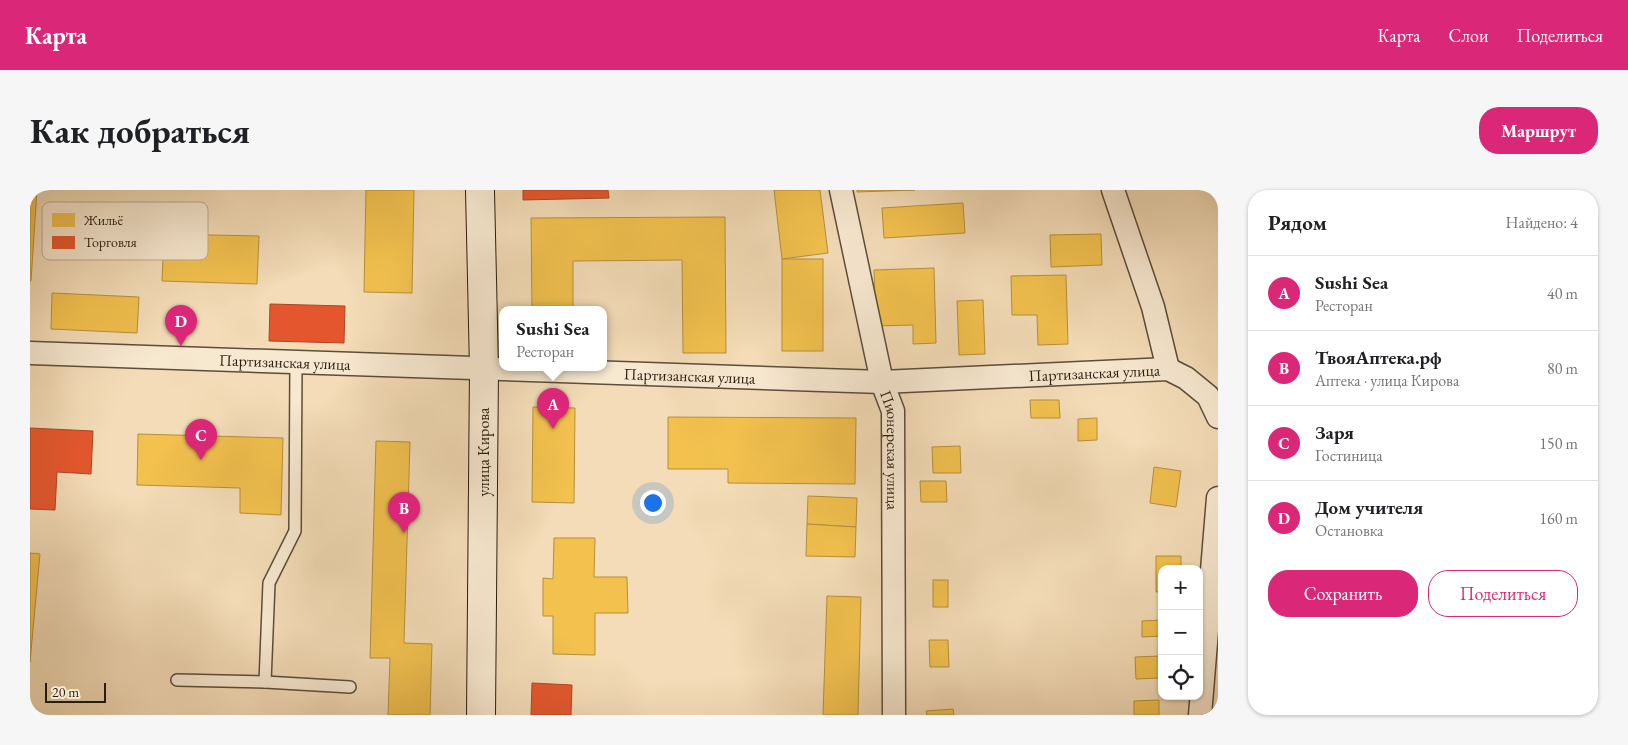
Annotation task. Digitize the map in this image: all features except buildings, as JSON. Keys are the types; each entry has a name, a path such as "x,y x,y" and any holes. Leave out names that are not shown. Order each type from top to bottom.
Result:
{"main road":[{"name":"улица Кирова","path":"480,190 484,369 481,715"}],"street":[{"name":"Пионерская улица","path":"841,190 882,382 893,411 894,715"},
{"path":"1113,190 1153,307 1168,370 1186,378 1208,396 1218,417"},
{"name":"Партизанская улица","path":"30,353 499,369"},
{"name":"Партизанская улица","path":"545,371 882,382 1168,370"},
{"path":"1200,715 1218,498"}],"lane":[{"path":"265,682 269,582 295,531 296,362"},
{"path":"177,680 265,682 350,687"}],"place":[{"name":"Дом учителя","path":"181,346"},
{"name":"Sushi Sea","path":"553,429"},
{"name":"Заря","path":"201,460"},
{"name":"ТвояАптека.рф","path":"404,533"}]}
